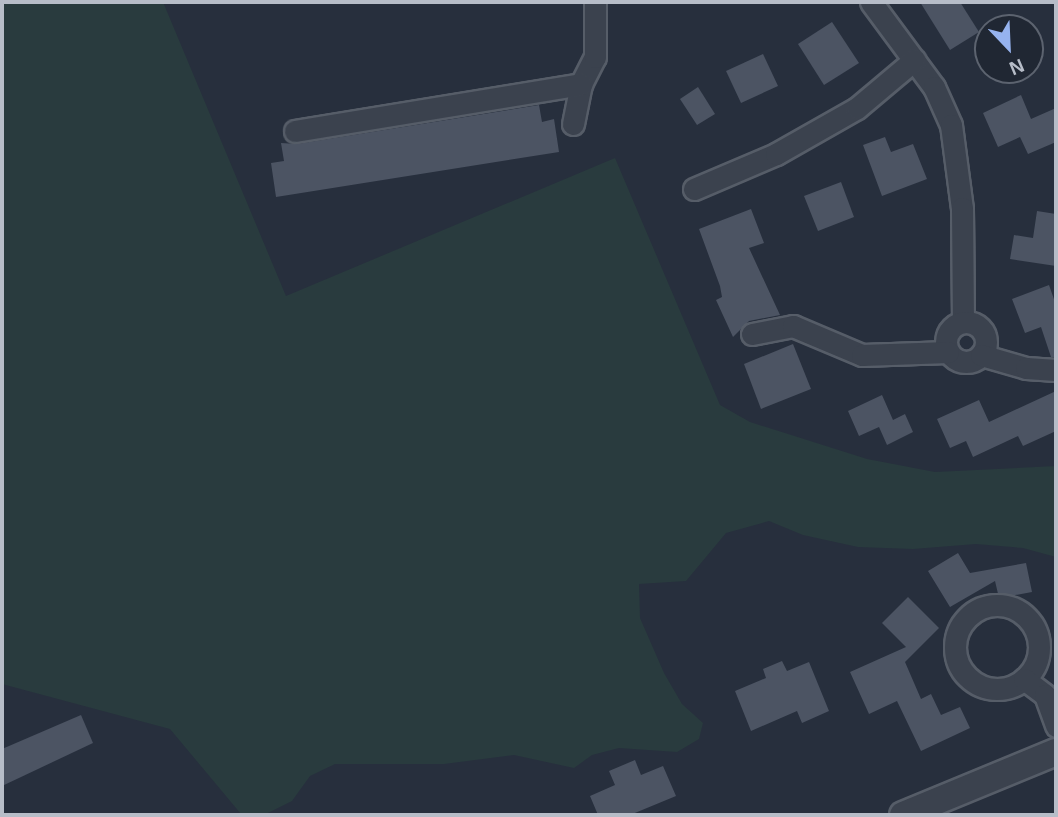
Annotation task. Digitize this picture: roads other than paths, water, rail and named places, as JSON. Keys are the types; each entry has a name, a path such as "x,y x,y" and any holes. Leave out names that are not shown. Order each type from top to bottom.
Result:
{"street":[{"path":"573,124 581,84 595,57 596,2"},
{"path":"871,2 934,87 951,125 962,208 963,322"},
{"path":"694,189 776,154 857,108 914,60"},
{"path":"295,131 581,84"},
{"path":"948,352 946,336 963,322"},
{"path":"963,322 984,332 981,355"},
{"path":"752,334 793,326 862,355 948,352 968,362 981,355 1026,368 1056,370"},
{"path":"1024,679 1039,652 1036,632 1025,616 996,605 967,617 954,649 962,671 991,689 1024,679 1051,692 1056,726"},
{"path":"903,815 934,809 1056,752"}]}
